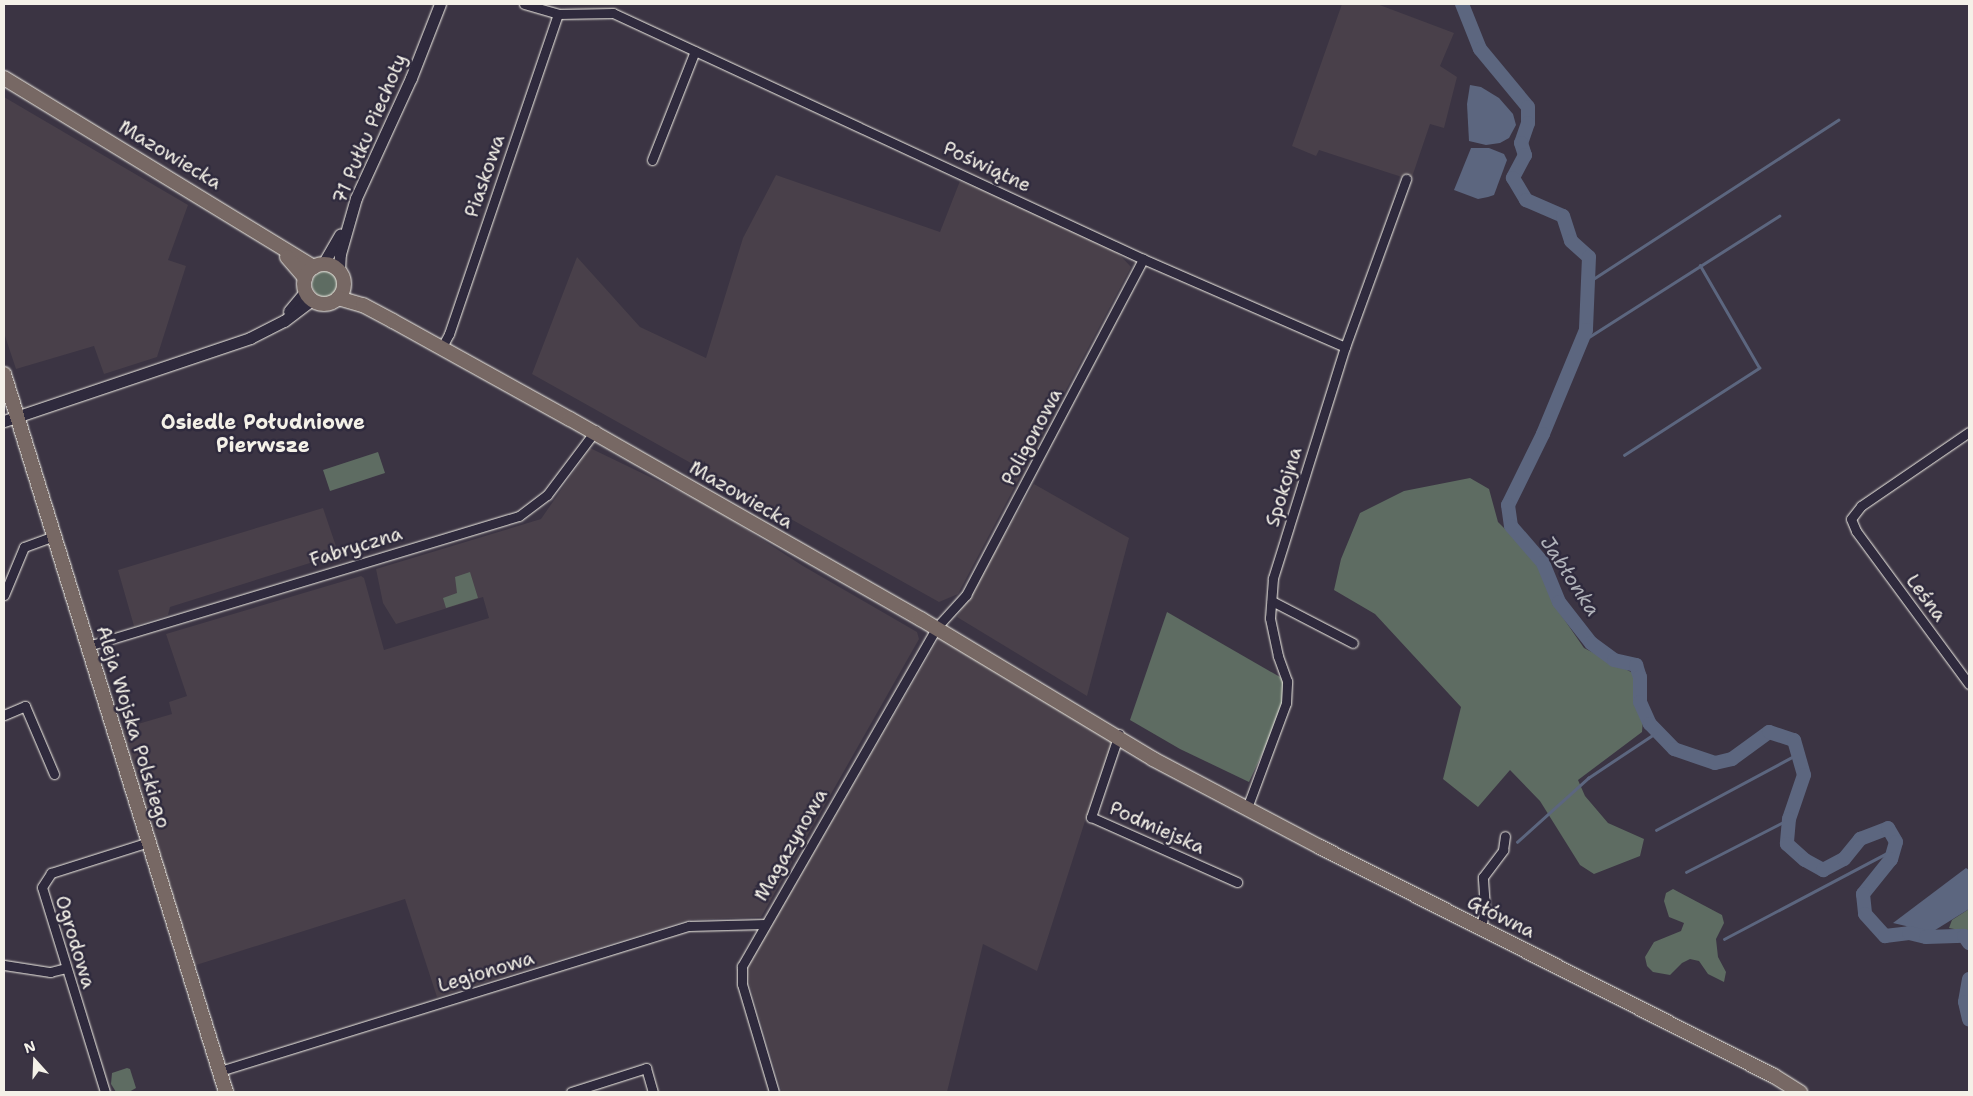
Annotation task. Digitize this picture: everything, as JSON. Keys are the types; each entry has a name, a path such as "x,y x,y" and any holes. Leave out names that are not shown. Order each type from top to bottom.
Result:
{"main road":[{"name":"Mazowiecka","path":"4,78 312,280"},
{"name":"Mazowiecka","path":"4,86 273,247 312,280"},
{"path":"339,270 341,292 324,304 312,280 339,270"},
{"name":"Mazowiecka","path":"341,292 444,345 596,430 938,625 1118,734"},
{"name":"Aleja Wojska Polskiego","path":"4,374 226,1092"},
{"name":"Główna","path":"1118,734 1186,775 1247,808 1718,1047 1800,1092"}],"street":[{"name":"71 Pułku Piechoty","path":"339,270 340,254 356,198 411,78 440,4"},
{"name":"Poświątne","path":"524,4 558,14 613,13 1142,259 1264,314 1345,347"},
{"name":"Piaskowa","path":"444,345 558,14"},
{"path":"652,160 695,50"},
{"name":"Spokojna","path":"1247,808 1286,703 1288,681 1278,656 1270,618 1273,578 1345,347 1406,179"},
{"path":"4,421 267,330 293,308 312,280 356,198"},
{"name":"Poligonowa","path":"938,625 969,590 1142,259"},
{"name":"Fabryczna","path":"88,646 519,516 547,495 596,430"},
{"name":"Leśna","path":"1969,432 1861,506 1851,519 1856,531 1969,684"},
{"path":"4,594 24,547 54,536"},
{"path":"1272,601 1353,643"},
{"name":"Magazynowa","path":"774,1092 742,974 748,954 938,625"},
{"path":"4,715 25,706 54,774"},
{"name":"Podmiejska","path":"1118,734 1091,817 1237,882"},
{"path":"1481,928 1485,908 1483,877 1503,850 1505,836"},
{"name":"Ogrodowa","path":"104,1092 43,896 42,887 45,879 51,873 148,842"},
{"name":"Legionowa","path":"220,1071 689,926 765,924"},
{"path":"4,965 50,972 66,968"},
{"path":"571,1092 646,1068 653,1092"}],"shaded area":[{"path":"1342,4 1377,4 1454,33 1440,66 1457,77 1444,128 1430,124 1411,180 1319,150 1316,156 1292,146"},
{"path":"4,97 188,205 168,260 186,266 157,357 104,374 94,346 16,369 4,333"},
{"path":"776,175 940,232 960,181 1043,214 1117,252 1131,267 958,594 939,602 532,374 577,257 640,327 706,358 743,238"},
{"path":"590,448 710,506 803,566 917,632 919,639 761,917 688,920 437,997 405,899 193,966 121,729 172,714 169,702 187,696 166,634 361,576 364,578 384,650 489,618 483,597 396,624 383,603 376,569 541,519"},
{"path":"1034,484 1129,538 1087,696 957,617"},
{"path":"323,508 341,561 326,558 170,607 168,615 134,626 118,570"},
{"path":"940,636 1116,740 1091,817 1086,818 1037,971 983,944 947,1092 782,1092 749,982 747,967"}],"green space":[{"path":"325,271 334,275 338,284 334,293 325,297 316,293 312,284 316,275"},
{"path":"378,452 385,473 330,491 323,470"},
{"path":"1470,478 1489,489 1498,522 1537,561 1559,612 1584,648 1633,673 1634,703 1643,719 1642,732 1578,780 1585,796 1608,823 1644,839 1640,856 1594,874 1580,865 1540,801 1510,770 1478,807 1443,779 1461,707 1375,614 1334,590 1341,559 1360,513 1404,491"},
{"path":"470,572 478,598 446,608 443,598 457,593 455,577"},
{"path":"1167,612 1287,681 1286,703 1249,782 1180,749 1130,720"},
{"path":"1673,889 1722,915 1724,923 1716,939 1718,957 1726,972 1724,982 1708,974 1699,961 1690,959 1682,963 1670,975 1653,972 1647,966 1645,957 1654,942 1681,931 1684,923 1669,917 1664,901 1666,893"},
{"path":"1969,909 1969,932 1949,928 1952,920"},
{"path":"127,1068 130,1069 136,1088 129,1092 116,1092 111,1084 112,1073"}],"water":[{"path":"1470,85 1481,87 1499,98 1513,114 1516,125 1509,138 1500,143 1486,145 1469,141 1467,104"},
{"path":"1471,148 1489,148 1504,154 1507,160 1494,195 1478,199 1454,190"},
{"path":"1966,868 1969,870 1969,909 1932,932 1893,923"}],"waterway":[{"name":"Jabłonka","path":"1462,4 1480,49 1528,107 1528,123 1521,143 1525,155 1513,178 1526,200 1563,216 1571,241 1589,257 1586,330 1543,434 1508,505 1511,526 1543,563 1559,602 1591,643 1614,660 1636,665 1640,677 1640,702 1650,724 1674,749 1715,763 1732,759 1769,732 1794,740 1804,775 1789,819 1787,844 1805,860 1823,870 1844,859 1860,839 1888,828 1896,842 1891,859 1863,894 1865,914 1885,936 1909,933 1926,937 1964,936 1969,943"},
{"path":"1590,281 1838,120"},
{"path":"1581,342 1779,216"},
{"path":"1624,455 1759,368 1700,266"},
{"path":"1517,842 1588,778 1657,732"},
{"path":"1656,830 1798,754"},
{"path":"1686,872 1789,819"},
{"path":"1724,939 1893,850"},
{"name":"Jabłonka","path":"1969,979 1965,1002 1969,1020"}],"district":[{"name":"Osiedle Południowe Pierwsze","path":"263,434"}]}
